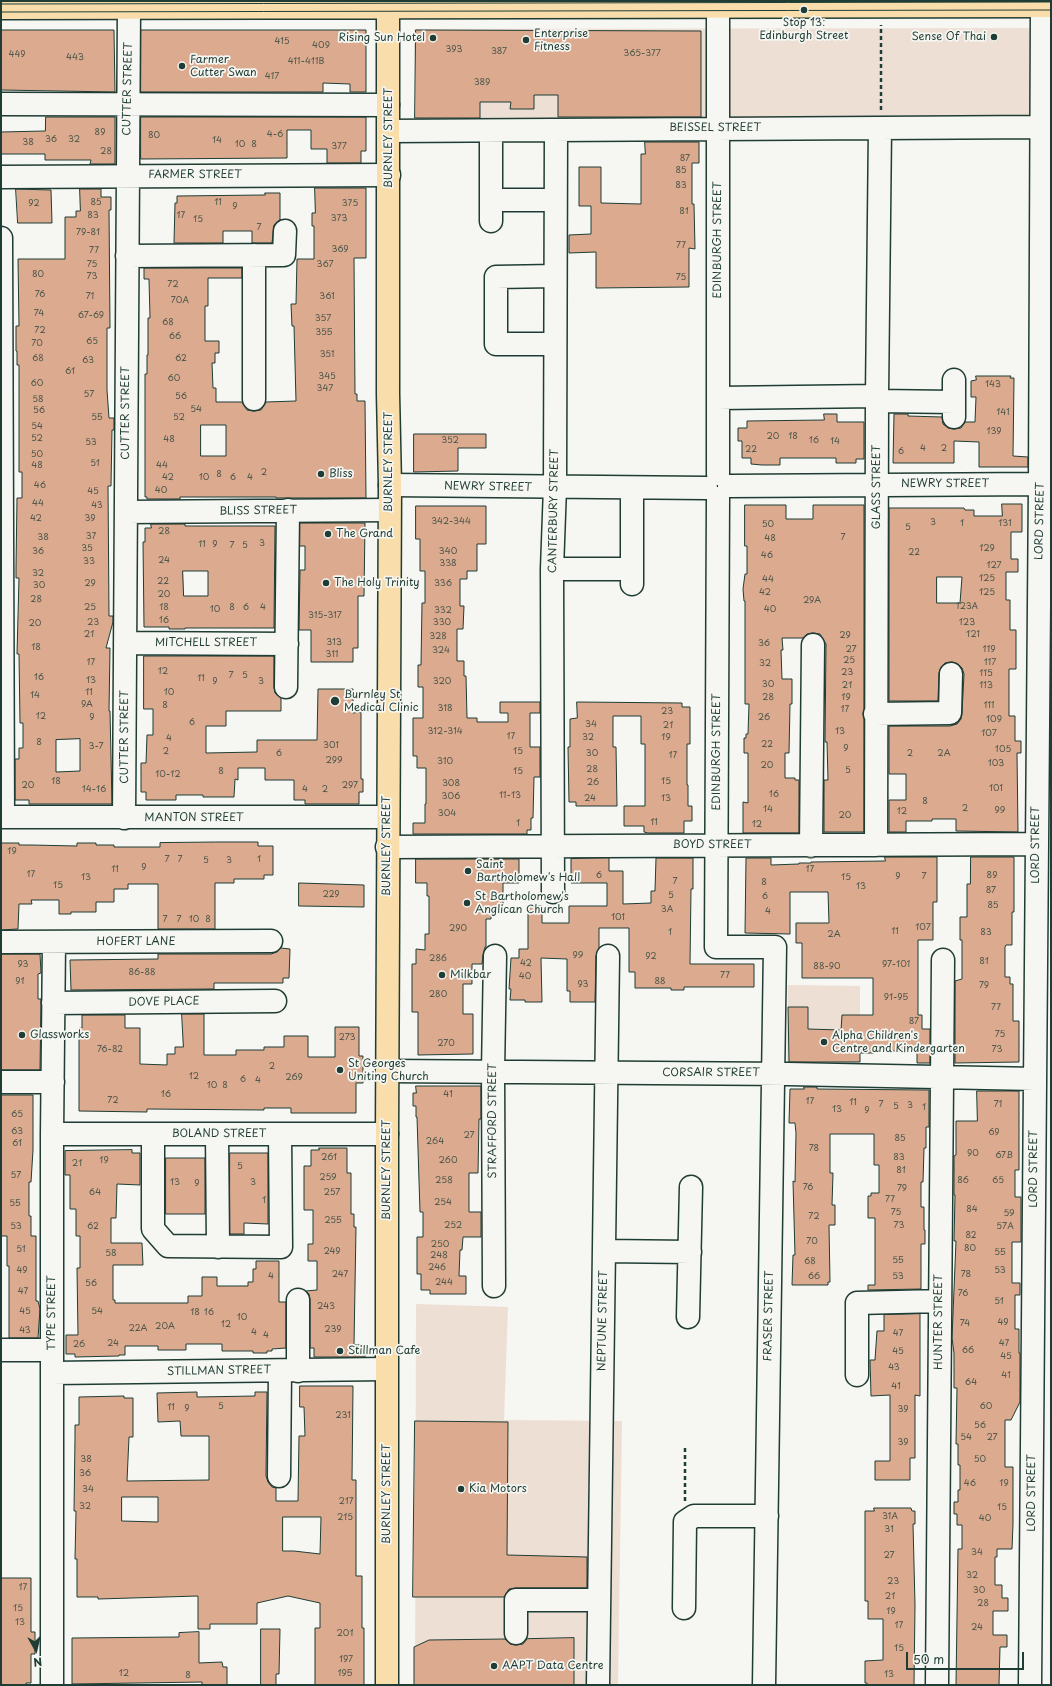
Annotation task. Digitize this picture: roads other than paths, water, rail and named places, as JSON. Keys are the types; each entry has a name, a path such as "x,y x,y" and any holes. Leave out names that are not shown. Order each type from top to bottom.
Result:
{"main road":[{"path":"1,8 129,8 332,4 1047,6"},
{"name":"BURNLEY STREET","path":"387,1685 387,847 390,485 388,394 388,5"}],"street":[{"name":"EDINBURGH STREET","path":"718,6 716,947 775,947"},
{"name":"LORD STREET","path":"1030,1685 1041,1494 1042,1151 1035,1079 1043,1016 1043,935 1036,844 1042,127 1047,6"},
{"name":"CUTTER STREET","path":"124,818 129,8"},
{"path":"1,104 388,105"},
{"name":"BEISSEL STREET","path":"389,131 1042,127"},
{"name":"GLASS STREET","path":"876,845 876,485 880,128"},
{"path":"491,130 491,211 555,200"},
{"name":"CANTERBURY STREET","path":"553,892 552,569 555,487 556,130"},
{"name":"FARMER STREET","path":"1,177 389,175"},
{"path":"127,256 284,255 285,232"},
{"path":"1,238 2,817"},
{"path":"254,255 254,399"},
{"path":"555,276 496,277 496,344 555,344"},
{"path":"718,398 877,399 954,409 954,380"},
{"name":"NEWRY STREET","path":"390,485 632,488 1040,484"},
{"path":"552,569 632,576 632,488"},
{"path":"286,687 288,510"},
{"name":"BLISS STREET","path":"126,512 389,510"},
{"name":"MITCHELL STREET","path":"125,643 287,644"},
{"path":"811,846 813,646"},
{"path":"876,714 950,713 951,674"},
{"name":"MANTON STREET","path":"2,817 388,817"},
{"name":"BOYD STREET","path":"387,847 552,845 811,846 1036,844"},
{"name":"HOFERT LANE","path":"1,942 271,941"},
{"name":"TYPE STREET","path":"52,1685 52,1134 54,942"},
{"name":"FRASER STREET","path":"764,1685 775,947"},
{"name":"STRAFFORD STREET","path":"494,1286 493,1072 495,956"},
{"name":"NEPTUNE STREET","path":"598,1685 608,956"},
{"name":"HUNTER STREET","path":"937,1685 943,960"},
{"name":"DOVE PLACE","path":"53,1003 275,1001"},
{"name":"CORSAIR STREET","path":"387,1071 941,1076 1035,1079"},
{"path":"1,1082 53,1082"},
{"name":"BOLAND STREET","path":"52,1134 387,1134"},
{"path":"217,1134 218,1247"},
{"path":"154,1135 153,1229 168,1246 281,1247 280,1134"},
{"path":"688,1317 691,1187"},
{"path":"604,1251 690,1252"},
{"path":"279,1476 289,1371 298,1300"},
{"path":"857,1375 857,1303 940,1301"},
{"path":"1,1350 52,1350"},
{"name":"STILLMAN STREET","path":"52,1373 386,1369"},
{"path":"684,1608 685,1522 694,1516 766,1516"},
{"path":"516,1633 516,1600 599,1600"}],"tram line":[{"path":"1,4 1051,2"},
{"path":"1,12 1051,10"}],"place":[{"name":"Stop 13: Edinburgh Street","path":"804,10"},
{"name":"Sense Of Thai","path":"994,37"},
{"name":"Rising Sun Hotel","path":"433,38"},
{"name":"Enterprise Fitness","path":"526,40"},
{"name":"Farmer Cutter Swan","path":"182,66"},
{"name":"Bliss","path":"321,474"},
{"name":"The Grand","path":"328,534"},
{"name":"The Holy Trinity","path":"326,583"},
{"name":"Burnley St Medical Clinic","path":"335,701"},
{"name":"Saint Bartholomew's Hall","path":"468,871"},
{"name":"St Bartholomew's Anglican Church","path":"467,903"},
{"name":"Milkbar","path":"442,975"},
{"name":"Glassworks","path":"22,1035"},
{"name":"Alpha Children's Centre and Kindergarten","path":"824,1042"},
{"name":"St Georges Uniting Church","path":"340,1070"},
{"name":"Stillman Cafe","path":"340,1351"},
{"name":"Kia Motors","path":"461,1489"},
{"name":"AAPT Data Centre","path":"494,1666"}]}
